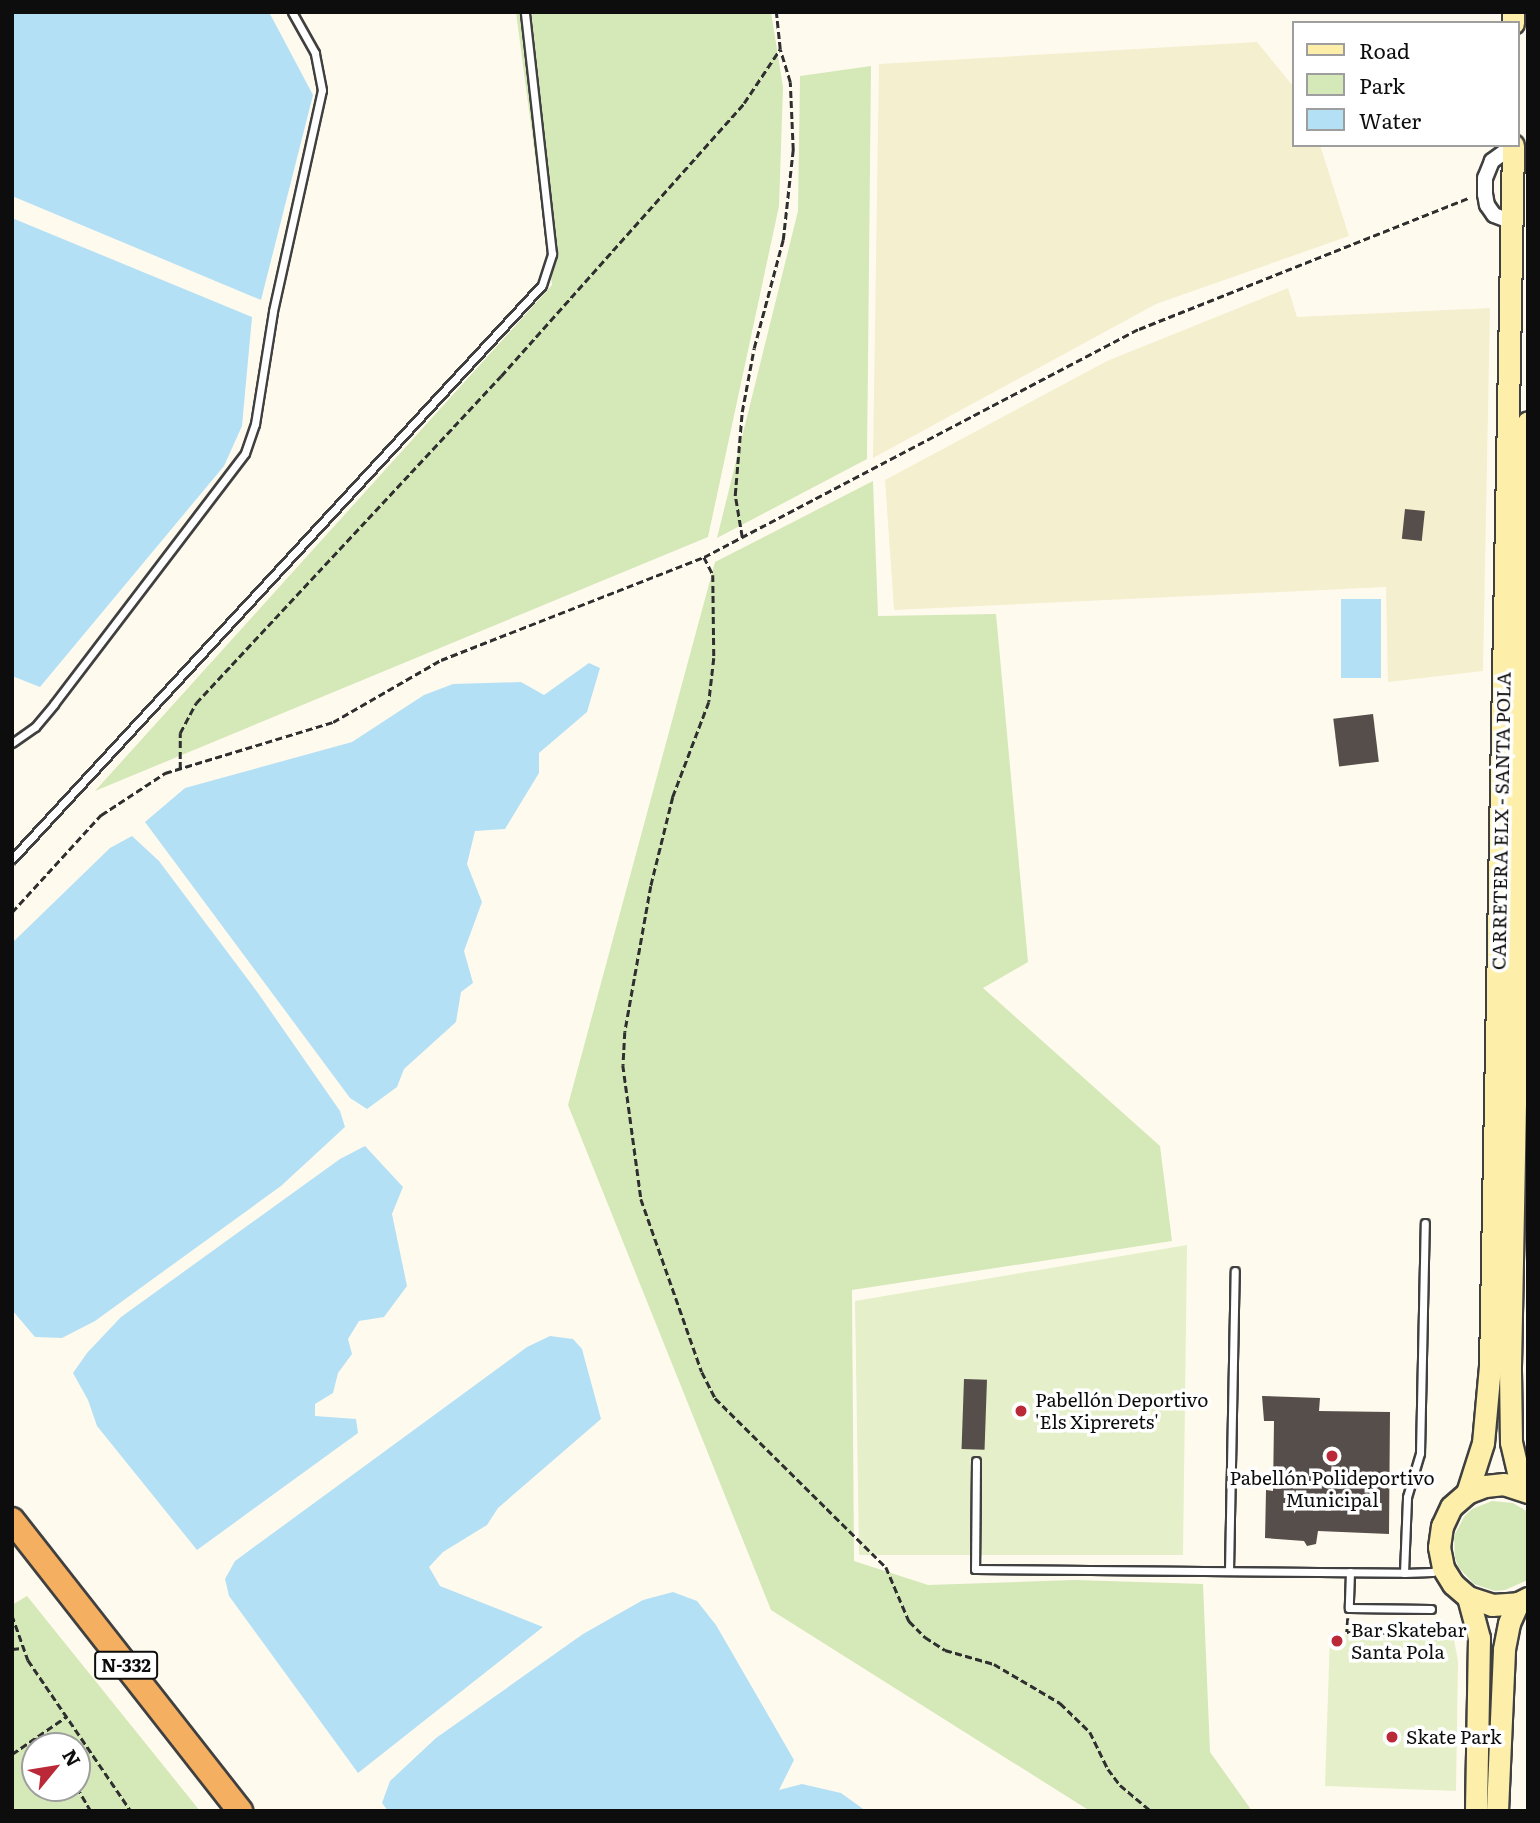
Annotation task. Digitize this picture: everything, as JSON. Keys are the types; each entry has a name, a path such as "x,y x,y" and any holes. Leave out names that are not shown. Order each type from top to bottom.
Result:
{"highway":[{"name":"N-332","path":"12,1520 240,1811"}],"main road":[{"name":"CARRETERA ELX - SANTA POLA","path":"1467,1493 1483,1443 1490,1366 1512,222 1508,149"},
{"name":"CARRETERA ELX - SANTA POLA","path":"1525,1490 1511,1442 1510,1366 1524,834 1528,422"},
{"path":"1523,1601 1492,1605 1468,1597 1453,1584 1443,1568 1439,1547 1441,1526 1451,1507 1467,1493 1485,1486 1504,1484 1525,1490"},
{"path":"1468,1597 1479,1638 1476,1811"},
{"path":"1497,1811 1504,1649 1508,1623 1523,1601"}],"street":[{"path":"1508,149 1492,161 1485,178 1485,194 1487,205 1494,215 1512,222"}],"lane":[{"path":"12,743 34,727 54,704 246,453 255,424 273,311 322,90 315,53 292,12"},
{"path":"12,859 542,285 552,254 525,12"},
{"path":"1404,1573 1407,1497 1420,1453 1425,1223"},
{"path":"1229,1570 1235,1271"},
{"path":"976,1461 975,1569 1432,1573 1443,1568"},
{"path":"1350,1572 1349,1608 1431,1609"}],"path":[{"path":"742,537 736,495 742,412 754,348 783,240 793,150 790,82 780,49 776,12"},
{"path":"180,769 180,733 196,703 501,376 744,103 780,49"},
{"path":"12,912 100,815 165,773 333,722 440,660 704,557 1139,329 1473,196 1485,194"},
{"path":"704,557 713,575 715,658 709,702 673,797 651,886 625,1032 622,1065 640,1199 702,1372 715,1398 886,1567 909,1621 925,1637 945,1650 994,1664 1060,1703 1090,1732 1108,1769 1120,1785 1151,1811"},
{"path":"1349,1608 1348,1632 1461,1635"},
{"path":"12,1615 22,1648 131,1811"},
{"path":"12,1649 22,1648"},
{"path":"44,1732 67,1716"}],"shaded area":[{"path":"1257,42 1292,85 1292,147 1321,147 1349,236 1156,304 873,458 879,64"},
{"path":"1288,288 1297,317 1490,308 1483,671 1388,682 1386,587 894,610 885,480 1107,361"}],"green space":[{"path":"516,12 771,12 783,87 779,206 708,537 95,791 552,285"},
{"path":"871,66 867,459 717,538 798,211 800,76"},
{"path":"873,481 878,616 996,614 1028,962 983,988 1160,1146 1172,1241 852,1290 854,1561 928,1585 1074,1580 1203,1584 1210,1752 1252,1811 1090,1811 771,1610 568,1105 715,562"},
{"name":"Pabellón Deportivo 'Els Xiprerets'","path":"1187,1245 1183,1555 859,1555 855,1301"},
{"path":"1492,1501 1513,1503 1528,1512 1528,1580 1505,1590 1495,1591 1474,1584 1459,1568 1455,1558 1454,1536 1464,1517 1472,1509"},
{"path":"27,1596 200,1811 12,1811 12,1605"},
{"name":"Skate Park","path":"1330,1634 1454,1640 1458,1661 1456,1791 1325,1786"}],"water":[{"path":"12,12 269,12 313,95 261,300 12,196"},
{"path":"12,218 252,317 242,426 224,466 40,687 12,676"},
{"path":"1341,599 1381,599 1381,678 1341,678"},
{"path":"589,663 600,668 587,712 539,753 539,773 505,829 475,831 467,864 482,902 464,951 473,983 461,992 456,1022 404,1069 397,1087 367,1109 350,1098 145,822 185,788 352,742 424,695 453,684 521,682 544,695"},
{"path":"132,836 159,861 258,993 340,1111 345,1127 281,1186 95,1321 62,1338 35,1337 12,1310 12,943 110,848"},
{"path":"365,1146 403,1187 392,1214 407,1286 384,1317 359,1321 348,1339 352,1354 338,1373 333,1393 315,1404 315,1416 356,1419 358,1433 197,1550 97,1426 88,1400 73,1373 87,1353 121,1317 340,1159"},
{"path":"550,1336 573,1339 582,1349 601,1419 498,1508 487,1525 443,1552 429,1567 440,1586 543,1627 358,1773 229,1596 225,1579 235,1561 527,1347"},
{"path":"673,1592 697,1601 716,1625 794,1760 779,1790 802,1784 841,1793 866,1811 388,1811 382,1803 390,1781 436,1738 583,1634 643,1600"}],"building":[{"path":"1405,509 1425,511 1422,541 1402,539"},
{"path":"1373,714 1379,762 1339,767 1333,719"},
{"path":"964,1379 987,1380 985,1450 962,1449"},
{"name":"Pabellón Polideportivo Municipal","path":"1262,1396 1320,1398 1319,1411 1390,1412 1389,1534 1318,1531 1316,1544 1307,1546 1304,1541 1265,1538 1266,1490 1273,1491 1274,1421 1264,1421"}],"place":[{"name":"Pabellón Deportivo 'Els Xiprerets'","path":"1021,1411"},
{"name":"Pabellón Polideportivo Municipal","path":"1332,1456"},
{"name":"Bar Skatebar Santa Pola","path":"1337,1641"},
{"name":"Skate Park","path":"1392,1737"}]}
